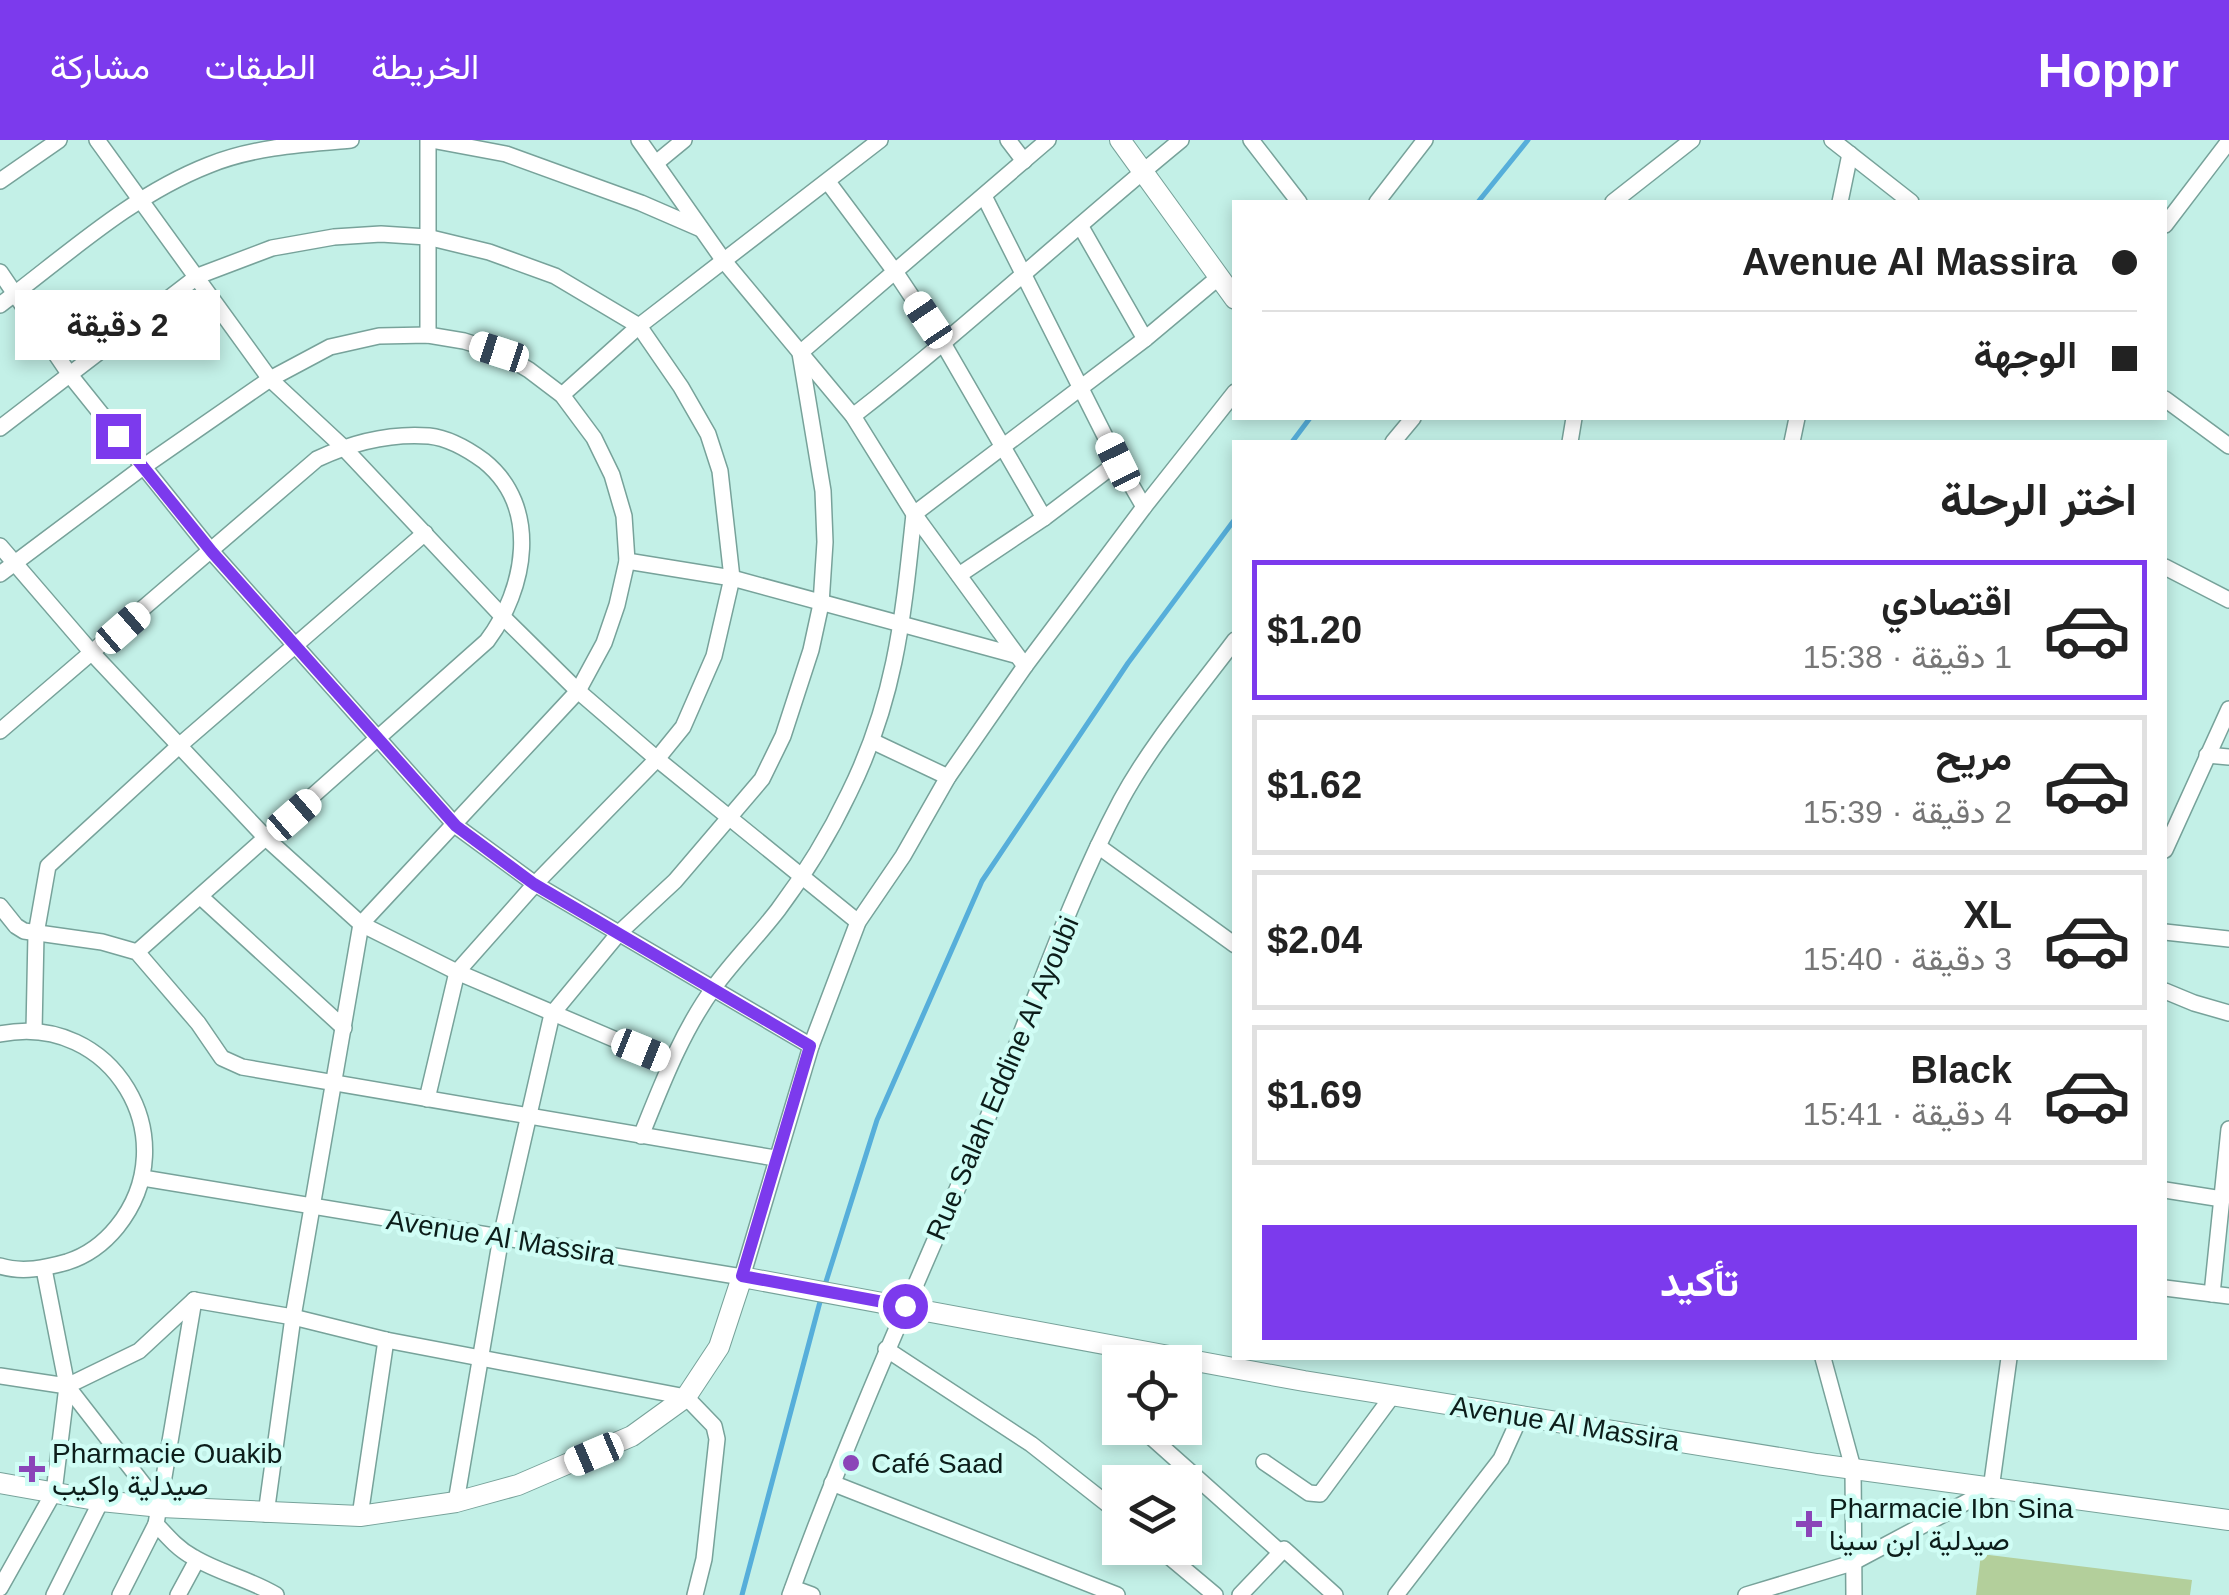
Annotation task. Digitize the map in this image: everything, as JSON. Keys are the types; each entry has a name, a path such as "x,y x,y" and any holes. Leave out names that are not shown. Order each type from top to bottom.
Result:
{"street":[{"path":"0,180 59,140"},
{"path":"97,140 270,379 343,447 578,691 858,922"},
{"path":"0,304 138,200 210,164 300,144 352,140"},
{"path":"428,335 429,140 506,154 701,228"},
{"path":"638,140 724,261 853,416 914,514 1020,661"},
{"path":"656,163 684,140"},
{"path":"562,395 640,326 880,140"},
{"path":"1008,140 1024,162"},
{"path":"800,353 1048,140"},
{"path":"1120,140 1232,295"},
{"path":"853,416 944,344 1181,140"},
{"path":"1251,140 1297,200"},
{"path":"1379,200 1425,140"},
{"path":"1616,200 1692,140"},
{"path":"1832,140 1908,200"},
{"path":"2167,222 2221,144"},
{"path":"1840,200 1850,154"},
{"path":"828,182 944,344 1044,518"},
{"path":"984,196 1144,506"},
{"path":"1081,227 1145,339"},
{"path":"0,428 198,276 272,248 334,237 427,237 489,252 555,276 640,326 708,434 720,470 732,578 714,656 683,727 657,760 534,884 457,972 427,1098"},
{"path":"0,272 70,374 212,552 456,826 534,884 810,1046"},
{"path":"641,1136 670,1062 714,988 778,910 849,794 886,703 902,626 914,514 1145,339 1220,277"},
{"path":"6,568 270,379 330,347 379,336 428,335 499,352 562,395 594,438 612,474 624,516 627,562 604,644 578,691 361,924 311,1205 266,1514"},
{"path":"456,1502 501,1237 552,1014 618,933 675,881 762,779 783,736 811,650 821,604 825,542 823,491 800,353"},
{"path":"0,1483 101,1500 158,1515 360,1516 456,1502 518,1486 632,1436 686,1397 719,1347 810,1046 858,922 903,856 1020,661 1232,396"},
{"path":"2167,400 2229,446"},
{"path":"1394,440 1411,420"},
{"path":"2,724 93,654 296,476 343,447 396,436 432,436 469,450 499,473 516,505 523,543 518,580 504,618 487,641 378,742 137,952"},
{"path":"960,575 1118,462"},
{"path":"34,1031 36,934 48,866 180,745 425,533"},
{"path":"0,546 6,568 93,654 267,839 361,924 457,972 670,1062"},
{"path":"627,562 732,578 1020,661"},
{"path":"2167,569 2229,600"},
{"name":"Rue Salah Eddine Al Ayoubi","path":"791,1591 886,1349 976,1145 1098,846 1122,797 1232,644"},
{"path":"2167,845 2229,709"},
{"path":"872,741 948,776"},
{"path":"2207,755 2229,757"},
{"path":"1098,846 1232,943"},
{"path":"202,898 344,1028"},
{"path":"0,906 16,926 36,934 102,942 137,952 198,1023 222,1058 242,1068 775,1158"},
{"path":"2167,932 2229,940"},
{"path":"2167,991 2229,1013"},
{"path":"0,1034 34,1031 74,1041 109,1064 134,1097 146,1136 144,1178 130,1211 108,1238 78,1258 44,1269 0,1266"},
{"path":"2167,1288 2220,1295 2222,1198 2229,1129"},
{"name":"Avenue Al Massira","path":"144,1178 859,1296 1392,1395 1853,1468 2229,1520"},
{"path":"2167,1190 2222,1198"},
{"path":"0,1588 54,1492 68,1386 44,1269"},
{"path":"194,1300 686,1397 714,1426 718,1440 704,1558 695,1595"},
{"path":"0,1376 68,1386 139,1351 194,1300"},
{"path":"120,1595 158,1515 194,1300"},
{"path":"360,1516 386,1340"},
{"path":"886,1349 1031,1444 1102,1500"},
{"path":"1824,1360 1853,1468 1854,1595"},
{"path":"1746,1595 1852,1563 1991,1488 2010,1360"},
{"path":"68,1386 181,1550 254,1589 276,1595"},
{"path":"1264,1462 1308,1493 1320,1494 1392,1395"},
{"path":"1396,1595 1500,1459 1521,1415"},
{"path":"1160,1445 1280,1551"},
{"path":"832,1483 1117,1595"},
{"path":"54,1595 101,1500"},
{"path":"1240,1595 1280,1551 1287,1550 1334,1595"},
{"path":"178,1595 196,1560"},
{"path":"1179,1565 1215,1595"},
{"path":"791,1591 812,1595"}],"green space":[{"path":"1981,1554 2192,1580 2190,1595 1976,1595"}],"waterway":[{"path":"1480,200 1528,140"},
{"path":"1294,440 1308,420"},
{"path":"824,1288 877,1120 982,881 1128,663 1232,523"},
{"path":"742,1595 821,1298"}],"place":[{"name":"Café Saad","path":"851,1463"},
{"name":"Pharmacie Ouakib صيدلية واكيب","path":"32,1469"},
{"name":"Pharmacie Ibn Sina صيدلية ابن سينا","path":"1809,1524"}],"route":[{"path":"118,436 212,552 456,826 534,884 810,1046 742,1276 905,1306"}]}
